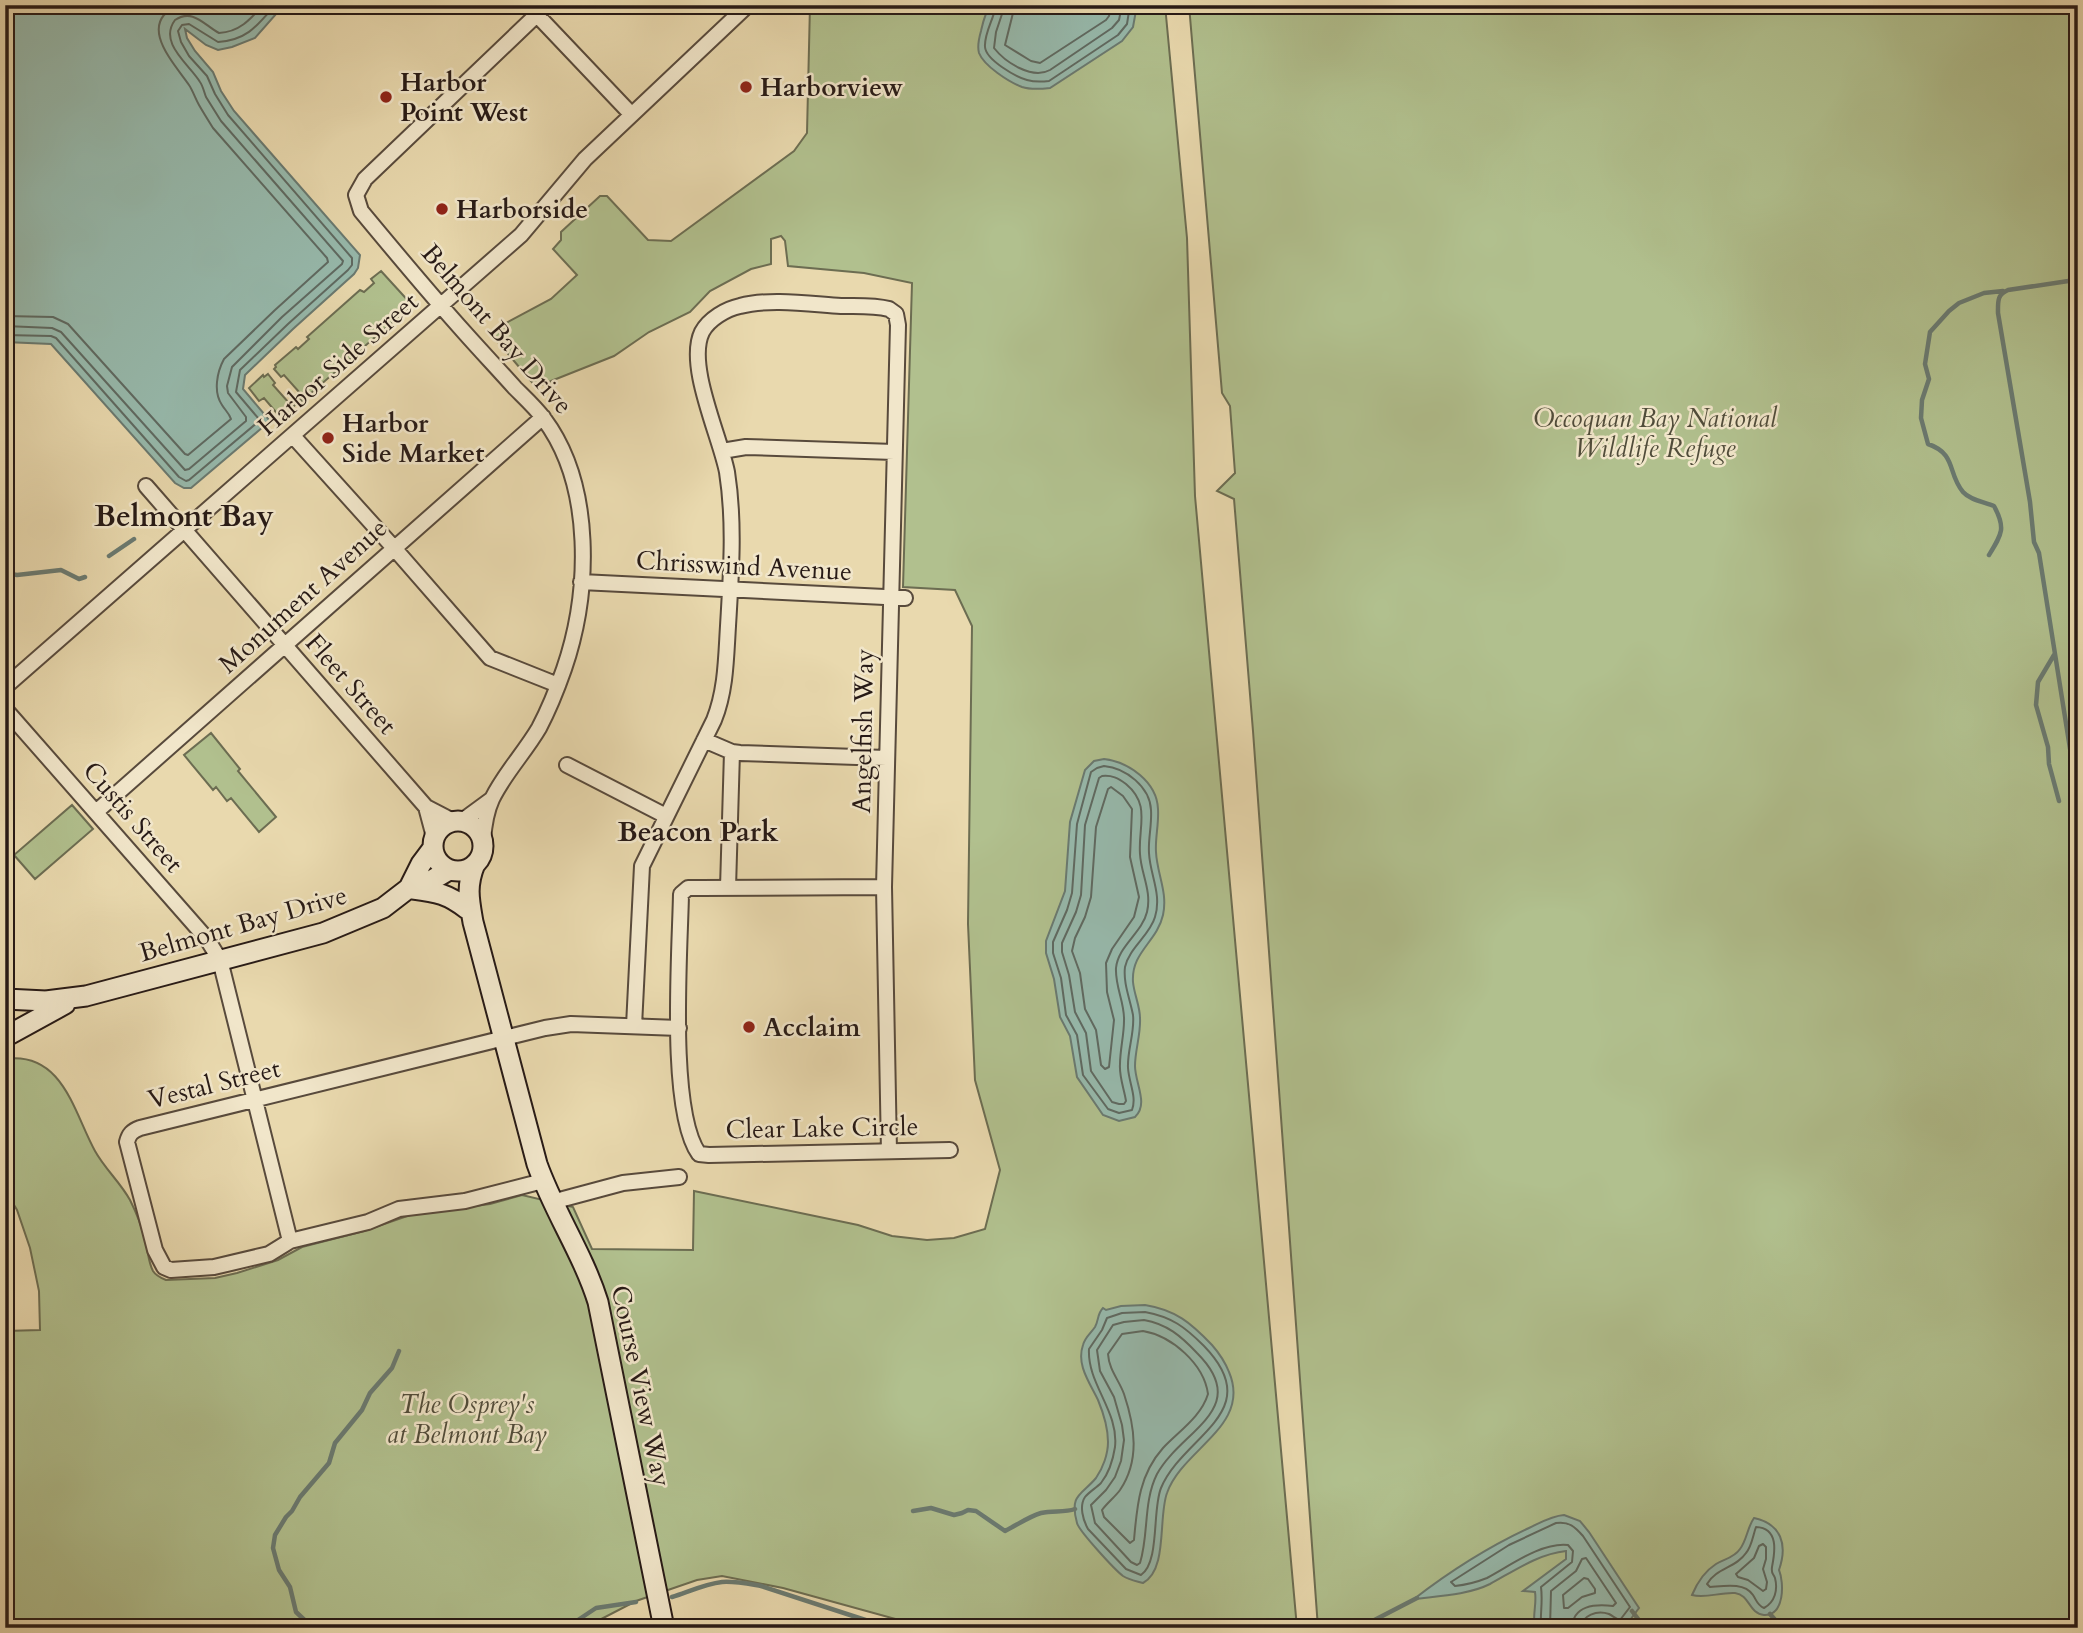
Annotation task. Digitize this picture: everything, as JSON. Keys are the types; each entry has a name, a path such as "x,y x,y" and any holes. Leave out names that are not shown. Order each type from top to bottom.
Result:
{"street":[{"name":"Harbor Side Street","path":"5,687 521,235 585,159 748,5"},
{"path":"542,10 631,114"},
{"name":"Belmont Bay Drive","path":"5,1037 52,1010 86,996 345,925 383,908 409,888 427,883 451,870 467,870 481,856 485,822 492,799 538,730 558,685 574,635 581,582 582,530 578,494 561,447 542,416 441,307 362,211 356,195 365,179 542,10"},
{"name":"Angelfish Way","path":"722,450 699,370 699,341 708,324 730,309 754,303 883,308 895,312 898,325 894,452 898,597 886,758 884,887 889,1151"},
{"name":"Monument Avenue","path":"96,812 542,416"},
{"path":"293,436 490,658 558,685"},
{"path":"634,1026 640,874 645,857 714,720 722,695 733,528 722,450 746,447 894,452"},
{"name":"Fleet Street","path":"146,486 426,807 457,821"},
{"name":"Chrisswind Avenue","path":"581,582 898,597"},
{"name":"Custis Street","path":"5,709 207,939 220,960"},
{"path":"704,740 732,752 886,758"},
{"path":"728,888 732,752"},
{"path":"567,765 666,816"},
{"name":"Belmont Bay Drive","path":"409,888 444,825 457,821 492,799"},
{"name":"Fleet Street","path":"426,807 434,843"},
{"path":"457,821 475,827 483,840"},
{"path":"434,843 439,863 451,870"},
{"name":"Course View Way","path":"470,915 469,881 475,864"},
{"name":"Course View Way","path":"451,870 470,915 543,1181 584,1266 598,1302 664,1628"},
{"name":"Clear Lake Circle","path":"884,887 688,888 681,894 681,1092 692,1144 699,1154 950,1150"},
{"path":"409,888 441,893 455,899 470,915"},
{"path":"220,960 290,1241"},
{"name":"Belmont Bay Drive","path":"5,999 46,1001 86,996"},
{"path":"503,1038 571,1024 679,1028"},
{"name":"Vestal Street","path":"503,1038 133,1130 127,1142 155,1250 164,1267 171,1270 214,1268 270,1254 290,1241 358,1225 409,1207 465,1202 543,1181"},
{"path":"552,1202 623,1183 679,1177"}],"green space":[{"name":"The Osprey's at Belmont Bay","path":"810,5 1165,5 1187,238 1195,496 1297,1628 928,1628 783,1588 722,1576 697,1580 636,1601 584,1628 5,1628 5,1331 40,1330 39,1291 30,1248 17,1210 5,1190 5,1059 25,1059 41,1065 64,1088 95,1151 130,1200 142,1230 153,1271 166,1280 215,1278 237,1273 278,1260 302,1247 364,1231 413,1214 490,1204 522,1195 573,1207 592,1249 693,1250 694,1191 858,1225 892,1236 927,1240 954,1238 985,1229 1000,1170 975,1080 968,924 972,626 955,590 903,587 912,283 864,273 788,266 785,241 781,236 771,239 771,264 751,269 710,291 690,312 649,332 614,356 536,387 491,331 551,299 577,275 553,249 561,240 561,232 600,196 607,196 648,240 671,241 794,151 807,133"},
{"name":"Occoquan Bay National Wildlife Refuge","path":"1189,5 2078,5 2078,1628 1318,1628 1234,499 1217,491 1235,473 1230,406 1222,393"},
{"path":"381,271 412,305 302,401 297,396 300,393 284,375 281,377 274,369 275,365 296,347 298,349 309,339 307,337 360,290 364,292 374,283 371,279"},
{"path":"268,374 275,383 273,385 289,403 295,405 281,418 264,398 259,401 249,388 263,375 264,377"},
{"path":"211,733 276,817 259,832 231,798 227,801 216,787 213,790 184,755"},
{"path":"72,805 93,829 35,879 14,855"}],"water":[{"path":"5,5 284,5 255,38 232,47 218,50 206,45 185,29 187,38 213,72 234,111 360,255 358,268 245,375 243,389 270,421 191,488 175,483 51,344 5,342"},
{"path":"991,5 1137,5 1133,27 1122,41 1050,88 1029,89 991,68 979,53 983,24"},
{"path":"1104,759 1132,769 1153,790 1158,809 1156,852 1164,899 1160,924 1140,955 1133,972 1140,1018 1135,1066 1141,1106 1135,1117 1119,1121 1103,1115 1077,1077 1070,1036 1060,1017 1054,979 1046,953 1046,941 1065,891 1070,822 1085,770 1094,761"},
{"path":"1145,1305 1174,1314 1204,1337 1226,1365 1234,1391 1231,1408 1223,1422 1186,1463 1167,1493 1156,1567 1143,1583 1123,1576 1098,1550 1079,1527 1075,1506 1078,1496 1099,1474 1108,1447 1103,1415 1081,1360 1084,1342 1095,1327 1103,1308 1106,1310"},
{"path":"1564,1515 1580,1521 1589,1532 1639,1608 1624,1628 1615,1628 1608,1621 1593,1621 1584,1628 1535,1628 1535,1592 1523,1591 1566,1559 1566,1551 1536,1559 1472,1591 1414,1599 1499,1543 1546,1520"},
{"path":"1754,1518 1771,1525 1780,1536 1782,1544 1779,1570 1782,1590 1776,1610 1771,1614 1759,1614 1744,1597 1735,1593 1692,1595 1708,1570 1738,1552"}],"waterway":[{"path":"2075,280 2008,290 1999,299 1998,313 2078,799"},
{"path":"1989,555 2001,531 1998,514 1994,506 1973,499 1963,492 1948,459 1937,448 1928,444 1921,418 1922,400 1929,379 1925,364 1930,332 1959,303 1984,293 2003,291"},
{"path":"109,556 134,539"},
{"path":"5,573 17,575 61,570 79,579 85,577"},
{"path":"2054,655 2038,682 2036,705 2059,801"},
{"path":"313,1628 296,1612 290,1587 279,1570 273,1548 275,1535 300,1497 329,1463 335,1443 362,1410 370,1393 392,1368 399,1351"},
{"path":"913,1511 931,1508 954,1515 968,1510 976,1511 1005,1531 1041,1513 1075,1509"},
{"path":"672,1597 716,1583 742,1583 761,1586 890,1628"},
{"path":"1359,1628 1417,1598"},
{"path":"566,1628 596,1608 636,1602"},
{"path":"1632,1611 1645,1628"},
{"path":"2062,1628 2078,1612"},
{"path":"1770,1614 1777,1622 1778,1628"}],"place":[{"name":"Harborview","path":"746,87"},
{"name":"Harbor Point West","path":"386,97"},
{"name":"Harborside","path":"442,209"},
{"name":"Harbor Side Market","path":"328,438"},
{"name":"Acclaim","path":"749,1027"}],"district":[{"name":"Belmont Bay","path":"184,516"},
{"name":"Beacon Park","path":"698,832"}]}
